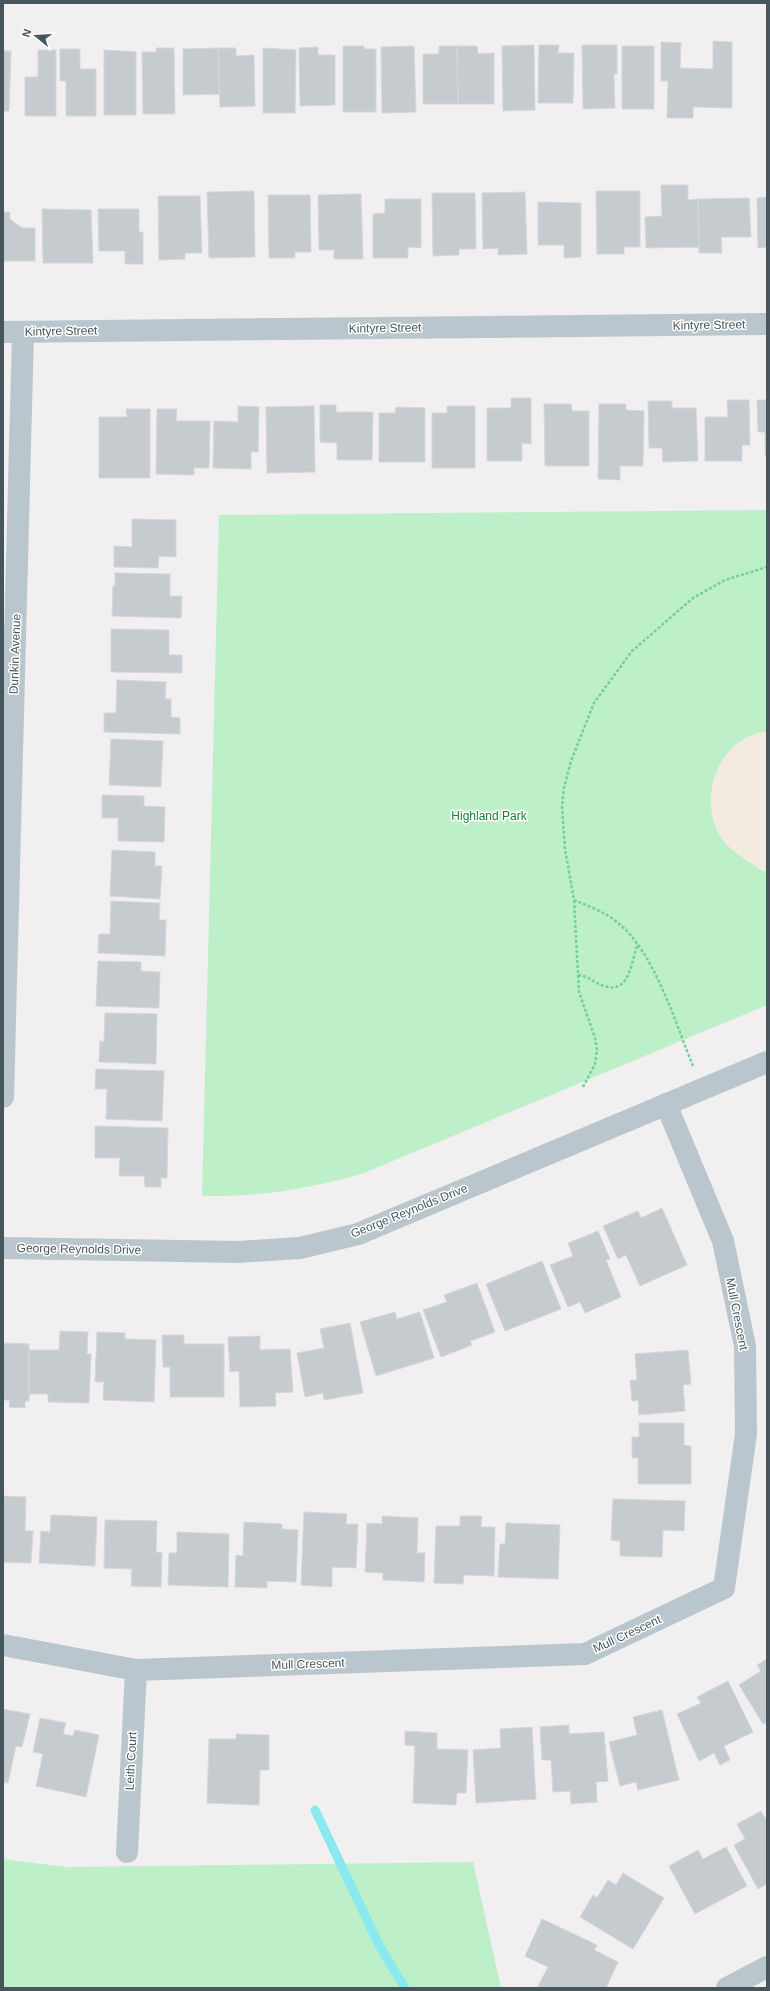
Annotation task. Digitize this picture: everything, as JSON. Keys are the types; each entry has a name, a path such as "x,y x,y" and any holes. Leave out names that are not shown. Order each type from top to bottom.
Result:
{"street":[{"name":"Kintyre Street","path":"13,332 767,324"},
{"name":"Dunkin Avenue","path":"3,1097 13,332"},
{"name":"George Reynolds Drive","path":"3,1248 238,1252 300,1248 358,1234 767,1062"},
{"name":"Mull Crescent","path":"3,1645 136,1670 585,1654 724,1588 746,1434 745,1346 722,1241 666,1104"},
{"name":"Leith Court","path":"127,1852 136,1670"},
{"path":"727,1988 767,1967"}],"path":[{"path":"583,1087 595,1064 596,1050 595,1038 579,992 574,900 565,849 562,807 564,788 571,761 594,703 632,651 693,598 725,580 767,567"},
{"path":"574,900 591,907 616,921 638,944 653,968 702,1089"},
{"path":"578,976 585,976 606,987 619,985 628,977 638,944"}],"green space":[{"name":"Highland Park","path":"767,510 767,1005 364,1173 304,1188 284,1191 243,1195 202,1196 219,515"},
{"path":"3,1859 66,1867 473,1862 501,1988 3,1988"}],"sand":[{"path":"767,731 767,871 762,871 723,841 713,820 711,804 712,787 717,771 725,756 736,744 750,736"}],"building":[{"path":"713,41 732,42 732,108 693,107 693,118 667,118 668,81 661,81 661,42 681,43 680,68 713,69"},
{"path":"534,45 535,110 503,111 502,46"},
{"path":"539,45 559,45 558,53 574,53 573,103 538,103"},
{"path":"582,45 617,45 617,74 614,74 615,108 583,109"},
{"path":"343,46 364,46 364,49 376,49 376,112 343,112"},
{"path":"414,46 416,112 382,113 381,47"},
{"path":"439,46 457,46 458,104 423,104 423,54 439,54"},
{"path":"457,46 477,46 478,54 494,53 494,104 458,104"},
{"path":"622,46 654,46 654,109 622,109"},
{"path":"318,47 318,55 335,55 335,105 300,106 299,48"},
{"path":"156,48 174,48 175,114 143,114 142,52 156,52"},
{"path":"218,48 236,48 236,56 254,55 255,106 220,107"},
{"path":"218,48 220,94 183,95 183,49"},
{"path":"263,48 296,50 295,113 263,113"},
{"path":"60,49 80,49 80,69 96,69 96,116 66,116 66,81 60,81"},
{"path":"38,50 56,50 56,116 25,116 25,77 38,77"},
{"path":"104,50 136,52 136,115 104,115"},
{"path":"3,51 11,51 9,111 3,111"},
{"path":"661,185 688,185 688,200 698,199 699,247 646,248 645,217 662,216"},
{"path":"254,191 255,257 209,258 207,192"},
{"path":"596,191 640,191 640,247 624,247 624,254 597,254"},
{"path":"525,192 527,254 498,255 498,248 483,249 482,193"},
{"path":"432,193 475,193 476,249 459,249 459,255 433,256"},
{"path":"361,194 363,259 334,259 334,250 319,250 318,195"},
{"path":"268,195 310,195 311,252 295,252 295,258 269,258"},
{"path":"158,196 200,196 202,253 185,253 185,259 159,260"},
{"path":"767,197 767,247 758,248 757,198"},
{"path":"749,198 751,237 721,237 722,253 699,253 698,199"},
{"path":"385,199 421,199 421,248 408,247 408,258 373,258 373,214 385,213"},
{"path":"538,202 581,203 581,257 564,258 564,245 538,245"},
{"path":"42,209 91,210 93,263 43,263"},
{"path":"98,209 139,209 139,232 143,232 143,264 125,264 125,251 99,251"},
{"path":"3,212 10,212 10,219 22,228 35,228 35,261 3,261"},
{"path":"511,398 531,398 531,444 522,443 522,461 487,461 487,408 511,408"},
{"path":"727,400 749,400 750,445 742,445 742,461 705,461 705,417 728,417"},
{"path":"757,400 767,400 767,455 765,455 765,432 758,432"},
{"path":"648,401 672,401 672,408 696,408 698,461 663,462 662,448 649,448"},
{"path":"544,404 571,404 572,411 589,411 589,466 545,466"},
{"path":"599,404 626,404 626,410 644,411 643,466 620,466 620,480 598,479"},
{"path":"320,405 336,405 336,412 373,412 372,460 337,460 337,443 320,442"},
{"path":"238,406 259,407 258,452 251,452 251,469 213,468 214,421 238,422"},
{"path":"314,406 315,472 267,473 266,407"},
{"path":"447,406 475,406 475,468 432,468 432,413 447,413"},
{"path":"396,407 425,408 425,462 379,462 379,413 395,413"},
{"path":"126,409 150,409 150,478 99,478 99,417 127,417"},
{"path":"157,409 177,409 176,421 210,421 209,468 194,468 194,475 156,474"},
{"path":"132,519 176,520 176,557 159,556 158,568 114,567 114,546 132,547"},
{"path":"115,573 170,574 170,596 182,596 181,618 112,616"},
{"path":"111,629 169,630 169,655 182,655 182,673 111,672"},
{"path":"117,680 166,682 165,699 171,699 171,717 180,718 180,734 104,732 104,713 116,713"},
{"path":"111,739 163,741 161,787 109,785"},
{"path":"102,795 144,796 144,806 165,807 164,842 118,841 118,818 102,818"},
{"path":"112,850 155,852 155,866 162,866 160,899 110,896"},
{"path":"111,901 160,903 159,920 166,920 165,956 98,953 99,934 110,934"},
{"path":"98,961 141,962 141,971 160,972 159,1008 96,1006"},
{"path":"105,1013 157,1014 156,1064 99,1062 100,1041 104,1042"},
{"path":"96,1069 164,1071 162,1121 106,1119 107,1089 95,1089"},
{"path":"95,1126 168,1128 167,1178 161,1178 161,1187 145,1187 144,1176 119,1176 120,1158 95,1158"},
{"path":"662,1208 687,1265 640,1286 626,1255 618,1259 603,1226 638,1211 641,1218"},
{"path":"598,1231 610,1259 606,1260 621,1297 585,1313 580,1302 568,1307 550,1265 573,1256 568,1243"},
{"path":"542,1261 561,1309 505,1331 486,1284"},
{"path":"477,1283 495,1332 470,1341 472,1345 441,1357 423,1310 447,1302 444,1295"},
{"path":"395,1312 397,1319 420,1312 434,1358 376,1376 360,1322"},
{"path":"350,1323 363,1393 324,1400 323,1393 305,1397 297,1353 324,1348 320,1329"},
{"path":"60,1331 88,1332 87,1354 91,1354 89,1403 48,1402 48,1394 29,1394 29,1350 59,1350"},
{"path":"97,1332 125,1333 125,1339 156,1340 154,1402 103,1400 104,1382 95,1382"},
{"path":"162,1335 184,1335 184,1344 224,1344 224,1397 170,1397 170,1367 163,1367"},
{"path":"260,1336 260,1350 290,1349 293,1392 275,1393 276,1406 240,1407 239,1371 230,1372 228,1337"},
{"path":"3,1343 29,1344 29,1401 25,1401 25,1408 9,1407 10,1400 3,1400"},
{"path":"688,1350 691,1384 683,1385 685,1411 639,1415 638,1400 632,1401 630,1380 637,1380 635,1354"},
{"path":"639,1423 684,1423 684,1445 691,1446 691,1484 638,1484 638,1458 632,1458 632,1437 639,1437"},
{"path":"3,1496 26,1497 25,1531 33,1531 31,1563 3,1562"},
{"path":"613,1499 685,1501 684,1531 663,1530 662,1557 620,1556 620,1541 611,1540"},
{"path":"304,1512 347,1514 346,1524 358,1524 356,1568 332,1567 332,1587 301,1585"},
{"path":"51,1515 97,1517 95,1566 39,1563 41,1531 50,1532"},
{"path":"382,1516 418,1518 417,1553 425,1553 424,1582 383,1580 383,1573 365,1572 367,1523 382,1524"},
{"path":"460,1516 482,1516 481,1527 495,1527 494,1576 464,1575 463,1584 434,1583 436,1526 460,1526"},
{"path":"105,1520 157,1521 156,1552 162,1553 161,1587 131,1586 132,1569 104,1568"},
{"path":"244,1522 282,1524 282,1529 298,1530 296,1582 267,1581 267,1588 235,1587 236,1555 243,1556"},
{"path":"506,1523 560,1525 558,1579 498,1577 500,1544 505,1544"},
{"path":"177,1532 229,1534 228,1587 168,1585 169,1553 177,1553"},
{"path":"767,1659 767,1722 763,1724 739,1685 761,1671 757,1665"},
{"path":"728,1681 753,1732 724,1746 730,1760 720,1765 714,1753 699,1761 677,1714 701,1703 697,1697"},
{"path":"3,1709 30,1714 22,1747 16,1746 8,1783 3,1782"},
{"path":"662,1710 679,1780 638,1790 636,1782 620,1786 609,1742 637,1735 633,1717"},
{"path":"40,1718 66,1723 63,1734 73,1736 75,1730 99,1735 86,1797 36,1786 43,1754 33,1752"},
{"path":"569,1725 569,1734 604,1732 608,1781 596,1782 597,1802 571,1804 570,1791 553,1792 551,1760 542,1760 540,1727"},
{"path":"532,1727 536,1799 476,1803 473,1750 501,1748 500,1729"},
{"path":"405,1731 437,1733 437,1749 468,1750 466,1793 457,1793 456,1805 413,1803 415,1746 405,1745"},
{"path":"236,1734 269,1735 269,1770 260,1770 259,1805 207,1803 209,1739 236,1739"},
{"path":"761,1811 767,1821 767,1884 758,1889 734,1845 745,1839 737,1824"},
{"path":"726,1847 747,1886 695,1914 669,1866 698,1850 703,1859"},
{"path":"623,1873 664,1898 633,1949 580,1917 593,1895 597,1898 608,1880 616,1885"},
{"path":"542,1919 597,1945 594,1950 618,1962 606,1988 537,1988 548,1967 525,1956"}],"waterway":[{"path":"315,1810 380,1947 405,1988"}]}
